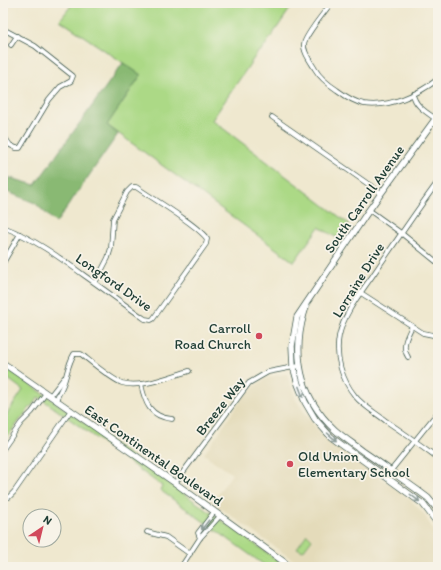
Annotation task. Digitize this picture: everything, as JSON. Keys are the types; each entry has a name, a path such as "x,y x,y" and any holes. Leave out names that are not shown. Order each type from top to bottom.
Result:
{"main road":[{"name":"South Carroll Avenue","path":"437,117 369,210 310,297 301,321 296,366 301,393 314,419 331,437 423,504 438,524"},
{"name":"East Continental Boulevard","path":"3,363 291,567"},
{"name":"South Carroll Avenue","path":"296,366 308,393 327,422 340,434 428,498 438,510"}],"street":[{"path":"331,3 306,39 304,48 318,74 328,84 357,102 375,104 395,101 413,94 438,79"},
{"path":"3,29 41,50 73,76 71,81 60,87 49,100 18,148 10,145 3,135"},
{"path":"11,45 16,36"},
{"path":"413,94 414,100 418,105 437,117"},
{"path":"272,117 381,193"},
{"name":"Lorraine Drive","path":"438,183 401,233 349,312 339,336 338,354 342,372 350,389 359,400 438,458"},
{"name":"Longford Drive","path":"3,227 20,234 57,256 145,319 151,320 206,244 207,239 202,233 132,186 127,192 113,219 111,248 108,258 95,283"},
{"path":"369,210 401,233 438,263"},
{"path":"3,263 20,234"},
{"path":"361,293 423,333 438,336"},
{"path":"408,357 404,349 404,344 412,326"},
{"path":"56,400 64,383 72,358 74,354 78,353 121,382 140,384 189,372"},
{"name":"Breeze Way","path":"175,484 249,383 268,372 296,366"},
{"path":"3,449 21,423 65,378"},
{"path":"140,384 145,401 151,410 164,418 172,419"},
{"path":"3,498 9,497 14,492 70,410"},
{"path":"387,477 438,412"},
{"path":"200,538 198,533 214,512"},
{"path":"181,567 200,538 220,516"},
{"path":"148,532 166,537 190,554"}],"shaded area":[{"name":"Old Union Elementary School","path":"287,374 296,400 316,428 329,441 411,500 424,514 438,538 438,567 303,567 212,502 232,474 204,454 244,396 265,379 277,375"}],"green space":[{"path":"73,3 294,3 262,50 258,52 212,120 349,224 339,239 319,227 294,262 107,125 141,75 60,20"},
{"path":"123,63 141,75 107,125 118,134 56,223 35,203 3,190 3,176 35,185"},
{"path":"3,365 287,567 267,567 160,490 162,486 39,397 3,443 3,420 23,390 3,375"},
{"path":"307,534 312,539 303,551 297,548"}],"place":[{"name":"Carroll Road Church","path":"259,336"},
{"name":"Old Union Elementary School","path":"290,464"}]}
